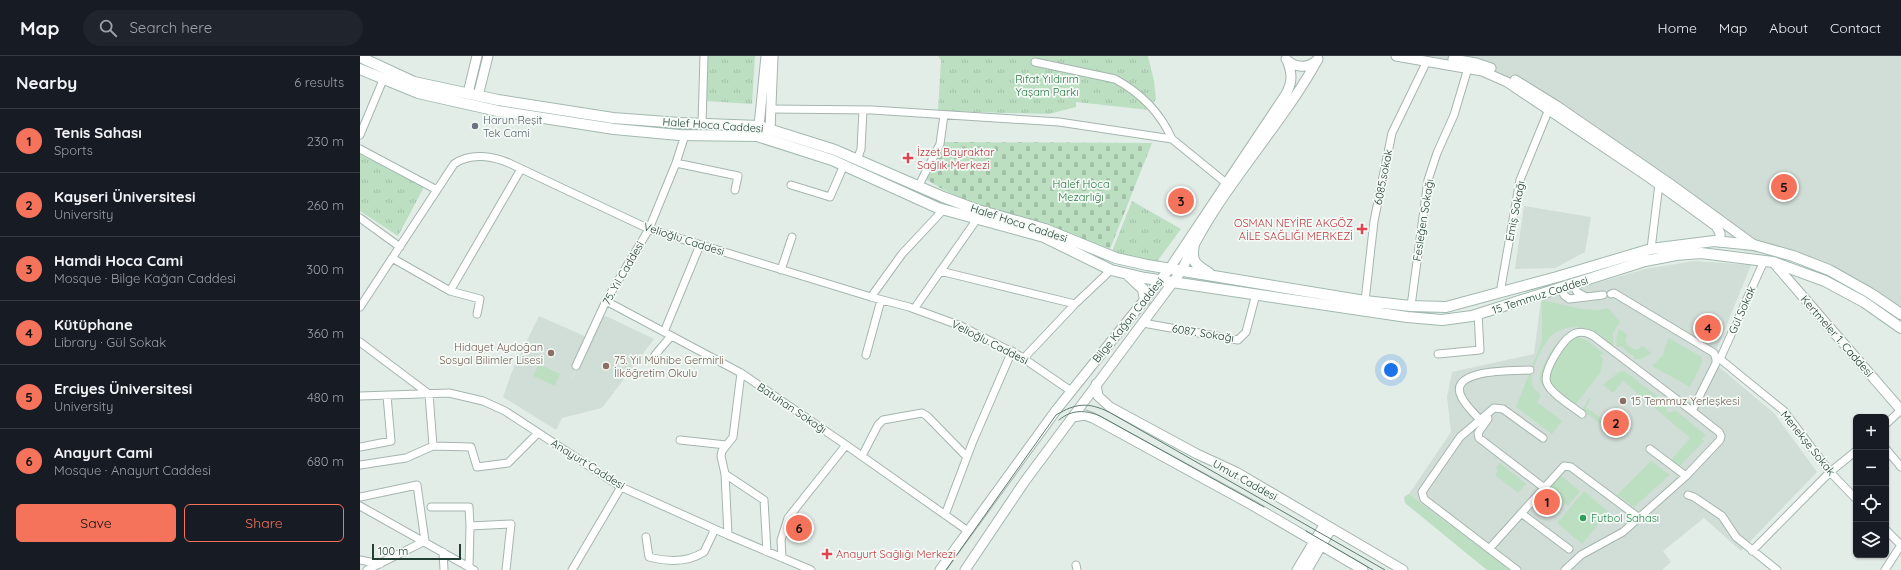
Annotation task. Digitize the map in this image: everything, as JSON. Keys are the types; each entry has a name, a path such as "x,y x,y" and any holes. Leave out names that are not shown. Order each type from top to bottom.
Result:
{"main road":[{"name":"Halef Hoca Caddesi","path":"360,57 414,82 473,94 613,118 759,126 835,150 918,187 978,210 1046,229 1116,258 1170,268"},
{"name":"Halef Hoca Caddesi","path":"360,69 383,80 418,93 498,111 614,129 685,135 757,136 844,165 944,209 1044,237 1111,270 1161,280"},
{"name":"15 Temmuz Caddesi","path":"1170,268 1365,301 1411,306 1446,306 1570,274 1651,249 1720,242 1754,245 1793,256 1829,270 1870,293 1901,314"},
{"path":"1720,242 1720,248 1725,256"},
{"path":"1194,244 1192,255 1193,260 1198,266 1212,275"},
{"path":"1752,259 1756,252 1754,245"},
{"name":"15 Temmuz Caddesi","path":"1161,280 1407,317 1442,320 1478,314 1645,261 1676,255 1701,253 1769,261 1825,281 1864,302 1901,328"},
{"path":"1125,274 1141,285 1145,295 1145,300"},
{"path":"1570,274 1573,284"},
{"path":"1557,277 1561,288"}],"street":[{"path":"473,94 477,56"},
{"path":"473,94 488,56"},
{"path":"702,124 704,56"},
{"path":"759,126 766,56"},
{"path":"770,130 773,56"},
{"path":"1396,56 1468,68 1498,77 1549,109 1659,184 1716,226 1720,233 1720,242"},
{"path":"1437,56 1487,66 1520,82 1669,183 1754,245"},
{"path":"1285,57 1295,66 1305,67 1318,57"},
{"name":"Bilge Kağan Caddesi","path":"940,570 1071,392 1170,268 1289,88 1292,74 1285,57"},
{"name":"Bilge Kağan Caddesi","path":"965,570 1025,481 1096,384 1174,282 1182,270 1194,244 1216,209 1304,83 1318,57"},
{"name":"6085.sokak","path":"1365,301 1374,221 1392,133 1427,61"},
{"path":"1035,62 1116,79 1149,103 1164,124 1172,139 1226,183"},
{"name":"Fesleğen Sokağı","path":"1411,306 1428,180 1435,158 1454,115 1468,68"},
{"path":"360,135 383,80"},
{"path":"771,109 863,110 1059,122 1172,139"},
{"name":"Emiş Sokağı","path":"1500,293 1520,180 1549,109"},
{"path":"857,160 861,149 863,110"},
{"path":"918,187 940,144 944,115"},
{"name":"75. Yıl Caddesi","path":"576,366 606,301 649,229 676,163 685,135"},
{"path":"360,149 437,190"},
{"name":"Velioğlu Caddesi","path":"360,307 454,164 464,158 493,158 521,169 649,229 914,309 961,326 1024,358 1071,392"},
{"path":"676,163 738,176 735,190"},
{"path":"791,185 830,197 844,165"},
{"path":"450,291 521,169"},
{"path":"1651,249 1659,184"},
{"path":"872,297 902,254 944,209"},
{"path":"360,218 400,247"},
{"path":"914,309 977,219"},
{"path":"781,270 792,237"},
{"path":"655,355 668,334 700,245"},
{"path":"392,258 450,291 480,299 477,314"},
{"name":"Gül Sokak","path":"1720,359 1769,261"},
{"name":"Kertmeler 1. Caddesi","path":"1769,261 1901,410"},
{"path":"1024,358 1075,304 1111,270"},
{"path":"940,271 1075,304"},
{"path":"1573,284 1580,295 1586,297"},
{"path":"1561,288 1564,295 1569,299 1603,295"},
{"path":"1611,294 1614,293 1714,354 1716,363 1692,411"},
{"name":"6087. Sokağı","path":"1143,324 1238,340 1246,332 1256,294"},
{"path":"866,355 881,300"},
{"name":"Batuhan Sokağı","path":"606,301 741,373 968,531"},
{"path":"1438,354 1480,350 1478,314"},
{"path":"1565,570 1581,555 1623,532 1638,517 1686,476 1720,438 1719,432 1692,411 1592,335 1582,332 1573,335 1566,340 1548,369 1546,375 1549,388 1582,414"},
{"path":"360,342 429,394 433,446"},
{"path":"945,515 967,457 1012,351"},
{"name":"Menekşe Sokak","path":"1720,359 1784,411 1830,472 1853,496"},
{"path":"1480,420 1462,398 1460,391 1463,380 1486,373 1530,370"},
{"path":"728,535 725,474 721,456 733,437 741,373"},
{"name":"Umut Caddesi","path":"1096,384 1098,396 1110,407 1197,454 1236,472 1403,570"},
{"name":"Anayurt Caddesi","path":"360,396 457,394 483,401 505,411 621,487 715,530 811,570"},
{"path":"360,447 391,441 387,396"},
{"path":"1517,570 1424,499 1421,494 1460,437 1494,408 1501,408 1544,438"},
{"path":"1889,421 1901,410"},
{"path":"862,456 878,425 883,420 922,414 927,416 967,457"},
{"path":"1487,414 1488,419 1478,433 1478,438 1543,488"},
{"name":"Umut Caddesi","path":"1073,417 1085,415 1093,418 1318,543 1363,570"},
{"path":"360,465 406,458 433,446 471,448 477,467 508,463 538,433"},
{"path":"680,440 726,446"},
{"path":"782,558 781,540 788,518 846,445"},
{"path":"1650,449 1686,476"},
{"path":"1887,450 1901,467"},
{"path":"1752,551 1830,472 1853,453"},
{"path":"1489,548 1560,468 1569,466 1638,517"},
{"path":"725,474 764,500 767,552"},
{"path":"360,497 417,485 425,542"},
{"path":"572,570 621,487"},
{"path":"1688,495 1694,497 1722,516 1736,537 1777,570"},
{"path":"360,506 472,568"},
{"path":"431,507 469,507 472,568"},
{"path":"1521,513 1569,549"},
{"path":"470,526 511,524 506,570"},
{"path":"1297,570 1318,543 1328,527"},
{"path":"646,537 649,557 666,560 684,560 704,552 715,530"},
{"path":"1886,570 1901,545 1889,533"},
{"path":"367,570 425,542"},
{"path":"1310,568 1318,543"},
{"path":"443,552 444,570"},
{"path":"360,560 380,564"}],"shaded area":[{"path":"1414,56 1901,56 1901,319 1826,273 1776,256 1744,251 1717,222 1516,84"},
{"path":"1524,206 1591,217 1585,252 1555,268 1515,269"},
{"path":"1694,261 1751,265 1712,361 1774,413 1817,472 1741,551 1704,518 1663,551 1671,562 1662,570 1510,570 1409,494 1451,432 1447,397 1452,372 1534,354 1541,299 1645,269"},
{"path":"539,316 589,338 570,382 602,318 606,316 654,339 602,408 562,418 556,430 503,397 513,369"}],"green space":[{"path":"707,56 755,56 752,104 705,101"},
{"name":"Rıfat Yıldırım Yaşam Parkı","path":"938,56 1148,56 1154,81 1156,99 1149,110 1076,102 1076,107 1049,114 938,111 941,60"},
{"name":"Halef Hoca Mezarlığı","path":"937,142 1152,143 1110,249 957,198 919,175"},
{"path":"360,152 424,187 398,236 360,211"},
{"path":"1132,201 1181,229 1156,263 1111,254"},
{"path":"1542,300 1582,309 1598,310 1608,308 1620,322 1613,333 1613,348 1590,332 1575,327 1566,328 1557,332 1548,339 1544,345 1534,367 1532,381 1534,389 1541,395 1537,402 1562,421 1552,434 1516,407 1542,341"},
{"path":"1619,329 1627,334 1625,342 1631,348 1636,350 1643,346 1651,353 1641,359 1634,359 1634,356 1628,353 1622,346 1617,347 1616,339"},
{"path":"1574,336 1588,341 1604,354 1600,355 1603,359 1600,373 1573,408 1542,386 1539,379 1545,362 1560,340"},
{"path":"1668,338 1702,357 1702,363 1690,387 1652,366 1663,355"},
{"path":"539,364 560,374 555,386 533,376"},
{"path":"1625,371 1668,405 1666,410 1670,413 1675,410 1706,435 1702,439 1704,441 1678,468 1667,465 1690,438 1623,381 1613,393 1603,385 1619,372"},
{"path":"1589,398 1591,399 1586,407 1612,427 1609,430 1582,410"},
{"path":"1651,461 1670,475 1634,507 1617,495"},
{"path":"1500,463 1526,484 1518,493 1495,475 1498,471 1496,468"},
{"path":"1558,473 1580,491 1568,506 1546,488"},
{"path":"1542,486 1564,504 1553,517 1531,499"},
{"name":"Futbol Sahası","path":"1584,491 1609,512 1582,544 1557,523"},
{"path":"1409,494 1510,570 1487,570 1405,503 1404,497"}],"tram line":[{"path":"946,570 1056,415 1070,408 1082,405 1088,405 1109,412 1385,570"},
{"path":"1059,420 1074,412 1084,412 1100,416 1264,507"},
{"path":"1306,531 1373,570"}],"place":[{"name":"Harun Reşit Tek Cami","path":"475,126"},
{"name":"İzzet Bayraktar Sağlık Merkezi","path":"908,158"},
{"name":"Erciyes Üniversitesi","path":"1784,187"},
{"name":"Hamdi Hoca Cami","path":"1181,201"},
{"name":"OSMAN NEYİRE AKGÖZ AİLE SAĞLIĞI MERKEZİ","path":"1362,229"},
{"name":"Kütüphane","path":"1708,328"},
{"name":"Hidayet Aydoğan Sosyal Bilimler Lisesi","path":"551,353"},
{"name":"75. Yıl Mühibe Germirli İlköğretim Okulu","path":"606,366"},
{"name":"15 Temmuz Yerleşkesi","path":"1623,401"},
{"name":"Kayseri Üniversitesi","path":"1616,423"},
{"name":"Tenis Sahası","path":"1547,502"},
{"name":"Futbol Sahası","path":"1583,518"},
{"name":"Anayurt Cami","path":"799,528"},
{"name":"Anayurt Sağlığı Merkezi","path":"827,554"}]}
